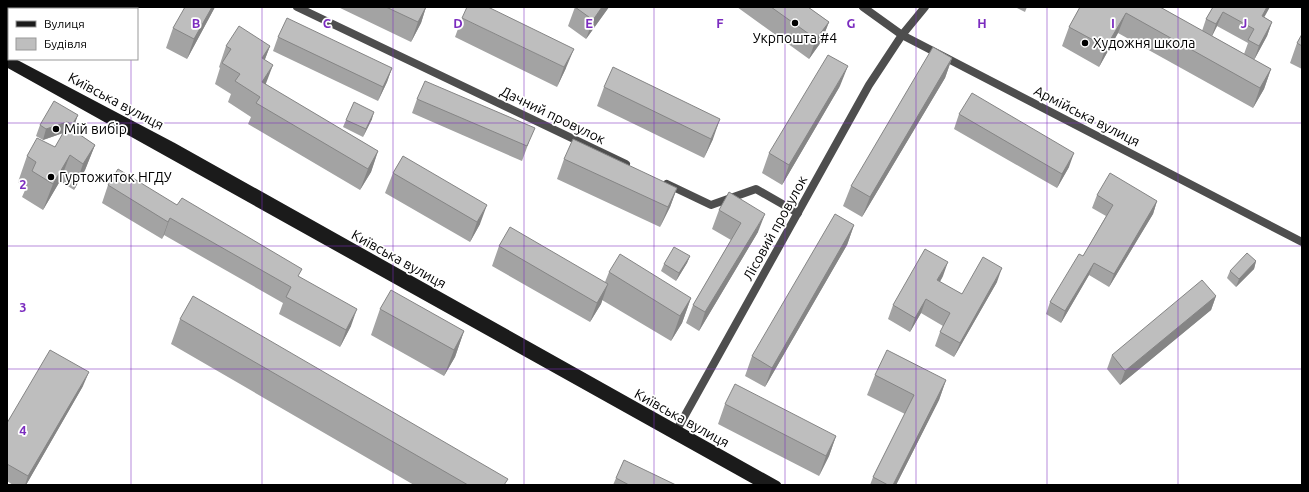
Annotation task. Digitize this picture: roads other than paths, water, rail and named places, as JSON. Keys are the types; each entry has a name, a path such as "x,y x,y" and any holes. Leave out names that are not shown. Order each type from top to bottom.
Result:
{"main road":[{"name":"Київська вулиця","path":"9,60 172,146 675,433 763,485"},
{"name":"Київська вулиця","path":"7,63 675,433 777,485"}],"street":[{"name":"Дачний провулок","path":"297,7 632,167"},
{"name":"Армійська вулиця","path":"863,7 902,35 1302,242"},
{"name":"Лісовий провулок","path":"675,433 869,85 902,35 924,7"},
{"path":"660,181 711,205 756,189 798,213"}],"place":[{"name":"Укрпошта #4","path":"795,23"},
{"name":"Художня школа","path":"1085,43"},
{"name":"Мій вибір","path":"56,129"},
{"name":"Гуртожиток НГДУ","path":"51,177"}]}
